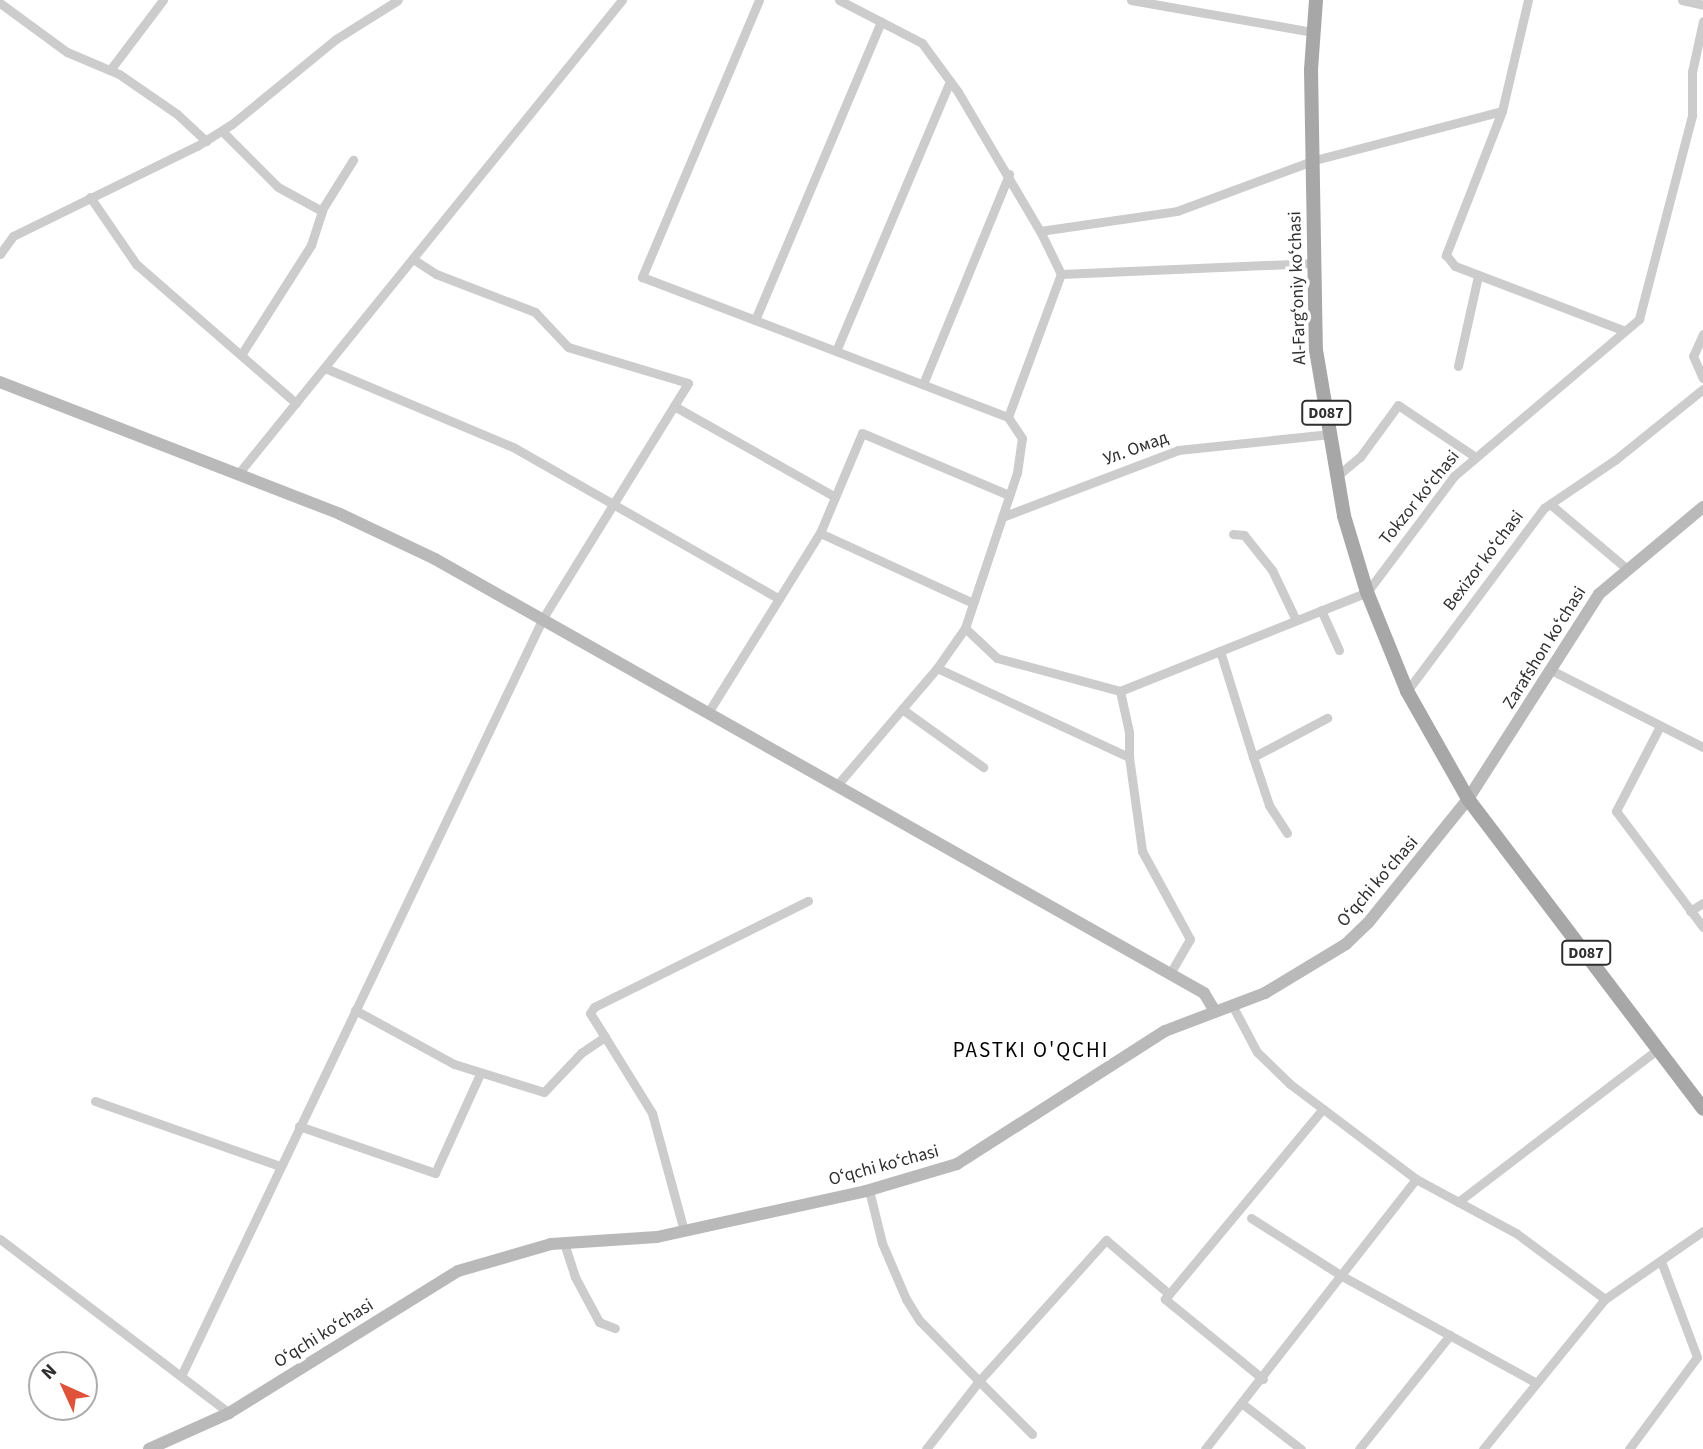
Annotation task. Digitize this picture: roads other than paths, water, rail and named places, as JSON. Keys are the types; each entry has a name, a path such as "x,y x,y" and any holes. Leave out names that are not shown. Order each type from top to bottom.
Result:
{"main road":[{"name":"Al-Fargʻoniy koʻchasi","path":"1316,0 1313,32 1316,350 1343,516 1367,592 1407,691 1468,799"},
{"path":"0,382 352,519 543,618 1170,973 1204,993 1215,1011"},
{"name":"Zarafshon koʻchasi","path":"1468,799 1553,671 1583,615 1626,568 1703,507"},
{"name":"Oʻqchi koʻchasi","path":"149,1449 229,1413 458,1270 564,1243 684,1231 869,1190 957,1164 1166,1031 1265,993 1346,944 1368,923 1468,799"},
{"name":"D087","path":"1468,799 1703,1109"}],"street":[{"path":"110,70 163,0"},
{"path":"0,254 13,236 222,131 336,38 398,0"},
{"path":"238,474 622,0"},
{"path":"759,0 642,277 1008,416 1022,438 1009,495 965,628 937,668 838,784"},
{"path":"839,0 922,43 950,81 1009,174 1061,274 1008,416"},
{"path":"1131,0 1313,32"},
{"path":"1528,0 1502,111 1446,255 1448,262 1623,330"},
{"path":"1682,0 1703,5"},
{"path":"0,3 67,52 110,70 177,114 206,141"},
{"name":"Tokzor koʻchasi","path":"1367,592 1474,456 1643,312 1692,115 1692,72 1703,21"},
{"path":"755,320 881,22"},
{"path":"836,351 950,81"},
{"path":"1040,231 1177,211 1315,160 1502,111"},
{"path":"222,131 278,187 322,211"},
{"path":"241,355 312,245 322,211 353,160"},
{"path":"923,384 1009,174"},
{"path":"90,197 136,264 296,403"},
{"path":"181,1376 543,618 688,383 568,347 535,312 436,274 413,259"},
{"path":"1061,274 1316,263"},
{"path":"1458,366 1479,276"},
{"path":"1703,334 1693,356 1703,378"},
{"path":"325,368 513,447 779,599"},
{"name":"Bexizor koʻchasi","path":"1407,691 1530,526 1550,504 1703,389"},
{"path":"1337,475 1360,457 1398,405 1474,456"},
{"path":"674,406 834,496"},
{"path":"709,711 820,533 862,433 1009,495"},
{"name":"Ул. Омад","path":"1002,517 1178,450 1330,434"},
{"path":"1550,504 1626,568"},
{"path":"820,533 973,603"},
{"path":"1233,534 1244,535 1272,570 1296,620"},
{"path":"965,628 997,659 1120,691 1367,592"},
{"path":"1321,610 1339,650"},
{"path":"1220,651 1269,804 1287,833"},
{"path":"937,668 1129,757"},
{"path":"1553,671 1703,747"},
{"path":"1120,691 1129,732 1129,757 1142,851 1189,939 1170,973"},
{"path":"902,709 983,767"},
{"path":"1253,757 1327,719"},
{"path":"1660,726 1616,811 1703,927"},
{"path":"684,1231 653,1113 590,1013 594,1007 808,901"},
{"path":"1690,911 1703,903"},
{"path":"1232,1005 1257,1052 1323,1109 1416,1179 1517,1233 1605,1299"},
{"path":"355,1010 415,1045 480,1074 544,1092 581,1053 605,1037"},
{"path":"1458,1202 1658,1049"},
{"path":"299,1126 435,1173 480,1074"},
{"path":"95,1101 280,1166"},
{"path":"1263,1379 1165,1299 1323,1109"},
{"path":"1205,1449 1244,1405 1416,1179"},
{"path":"869,1190 882,1243 906,1299 920,1321 1032,1434"},
{"path":"1251,1218 1342,1276 1537,1383"},
{"path":"1483,1449 1605,1299 1703,1231"},
{"path":"0,1239 229,1413"},
{"path":"926,1449 979,1381 1106,1240 1169,1294"},
{"path":"564,1243 575,1277 599,1322 615,1328"},
{"path":"1629,1449 1697,1357 1661,1261"},
{"path":"1359,1449 1450,1335"},
{"path":"1244,1405 1301,1449"}],"district":[{"name":"PASTKI O'QCHI","path":"1031,1050"}]}
